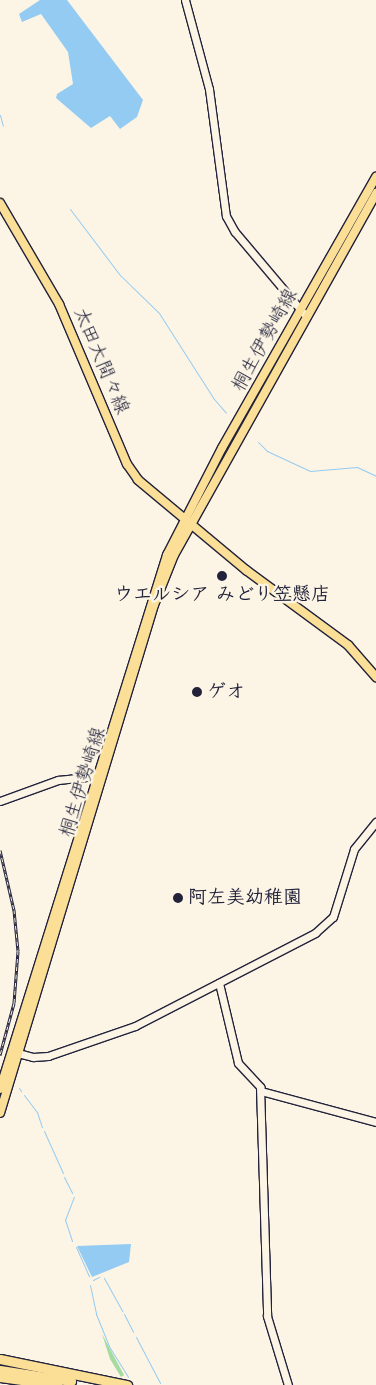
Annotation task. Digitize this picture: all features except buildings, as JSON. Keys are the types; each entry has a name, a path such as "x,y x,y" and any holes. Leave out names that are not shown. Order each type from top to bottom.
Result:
{"highway":[{"path":"0,1359 127,1385"},
{"path":"0,1370 101,1385"},
{"path":"0,1377 57,1385"}],"main road":[{"name":"桐生伊勢崎線","path":"14,1052 23,1012 154,589 186,522 303,313 376,177"},
{"name":"桐生伊勢崎線","path":"303,313 376,193"},
{"name":"太田大間々線","path":"0,203 59,304 127,464 145,489 348,645 376,677"},
{"name":"桐生伊勢崎線","path":"14,1052 154,605 186,522"},
{"path":"0,1089 14,1052"},
{"path":"0,1113 14,1052"}],"street":[{"path":"185,0 209,90 226,216 235,232 303,313"},
{"path":"0,801 58,780 96,776"},
{"path":"14,1052 48,1056 128,1029 292,947 328,923 338,905 354,849 376,822"},
{"path":"219,983 238,1063 259,1084 266,1316 288,1385"},
{"path":"260,1091 376,1122"}],"green space":[{"path":"102,1334 124,1375 121,1377 110,1359"}],"water":[{"path":"40,0 67,0 143,100 137,117 120,129 110,116 91,128 56,98 57,94 73,84 68,52 41,14 22,22 19,14"},
{"path":"131,1244 129,1262 92,1277 77,1246"}],"waterway":[{"path":"0,115 3,126"},
{"path":"70,209 120,275 159,313 214,399 226,413"},
{"path":"258,442 267,451 310,471 357,467 376,476"},
{"path":"24,1095 37,1112 42,1127"},
{"path":"44,1131 63,1173"},
{"path":"64,1177 72,1193"},
{"path":"72,1241 65,1220 74,1197"},
{"path":"76,1247 89,1276"},
{"path":"93,1280 99,1277"},
{"path":"104,1278 122,1311"},
{"path":"90,1285 96,1314 110,1348 128,1377"},
{"path":"124,1314 133,1332"},
{"path":"136,1337 160,1383"}],"railway":[{"path":"0,850 14,910 18,951 14,1003 0,1055"}],"place":[{"name":"ウエルシア みどり笠懸店","path":"222,576"},
{"name":"ゲオ","path":"197,692"},
{"name":"阿左美幼稚園","path":"178,898"}]}
